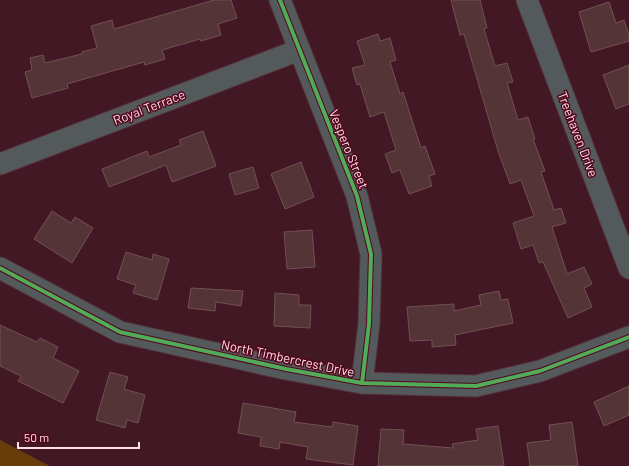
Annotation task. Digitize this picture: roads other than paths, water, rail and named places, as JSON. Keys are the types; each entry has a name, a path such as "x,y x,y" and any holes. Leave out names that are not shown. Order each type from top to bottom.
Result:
{"street":[{"name":"Vespero Street","path":"280,0 357,196 371,254 369,324 362,383"},
{"name":"Treehaven Drive","path":"527,0 629,268"},
{"name":"Royal Terrace","path":"0,164 299,50"},
{"name":"North Timbercrest Drive","path":"0,268 120,332 286,369 362,383 476,386 540,371 629,337"}]}
